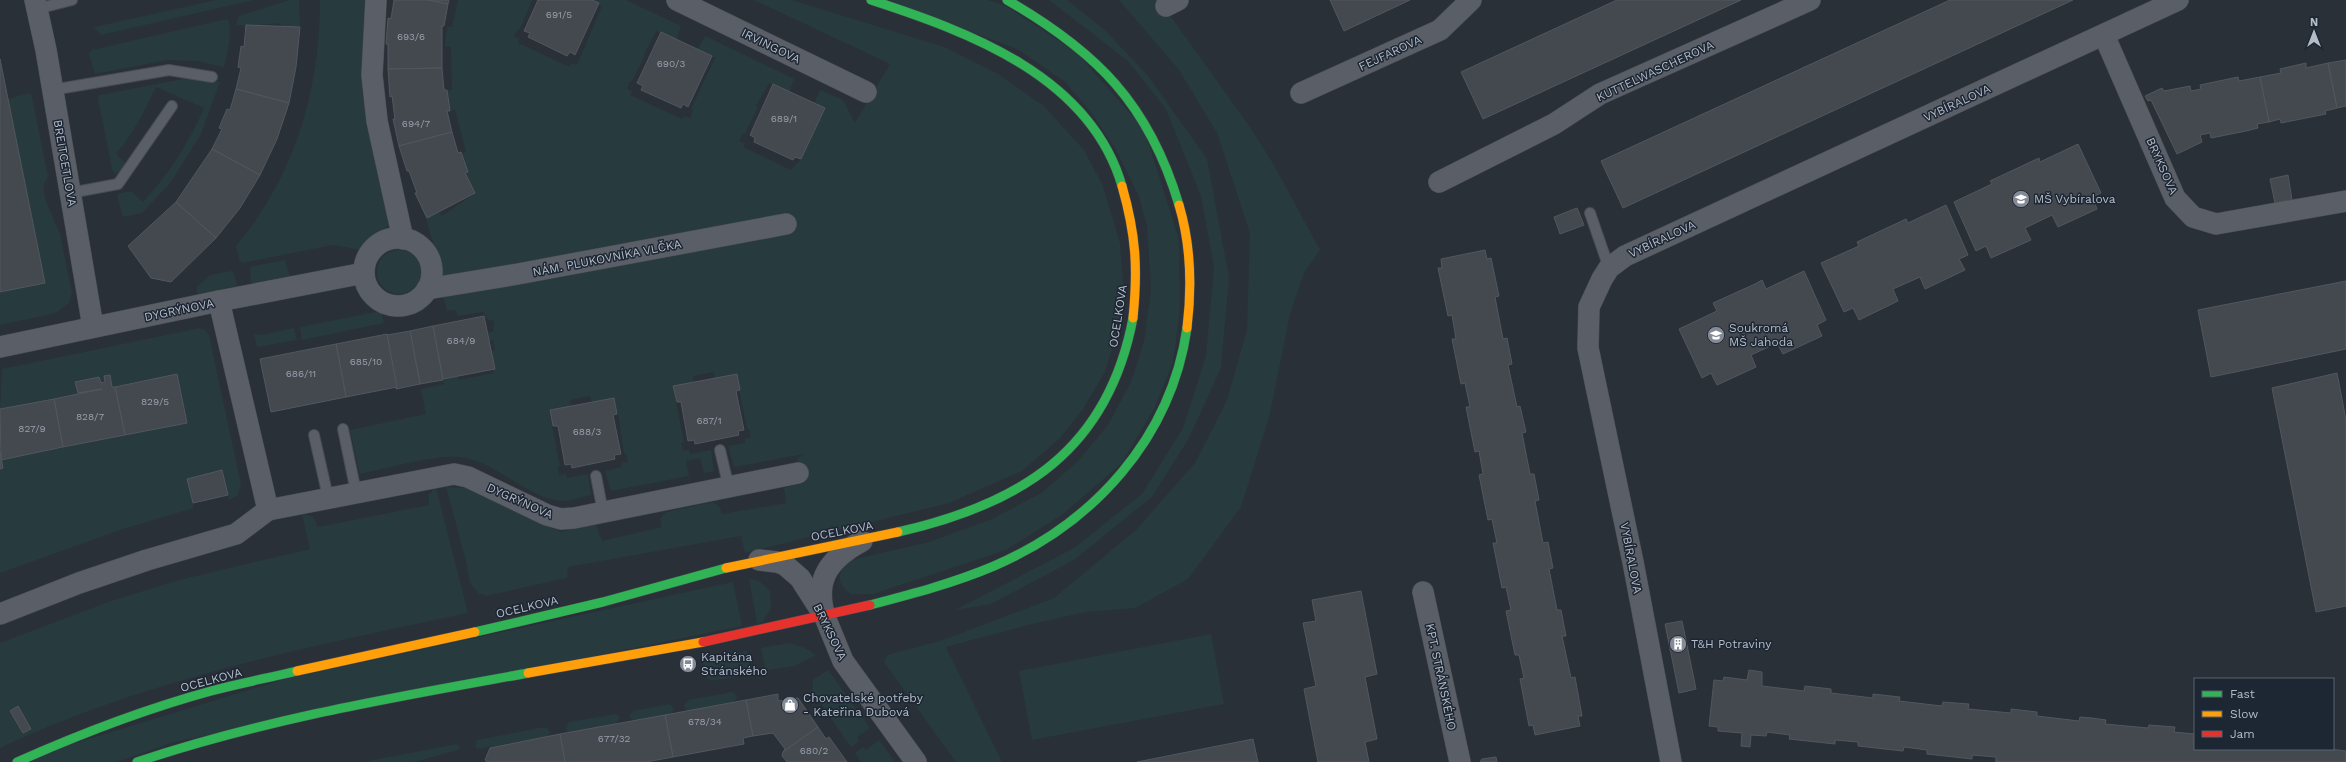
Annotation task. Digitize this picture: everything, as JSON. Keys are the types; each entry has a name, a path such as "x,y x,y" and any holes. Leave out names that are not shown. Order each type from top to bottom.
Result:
{"street":[{"path":"376,0 372,75 377,121 403,239"},
{"name":"IRVINGOVA","path":"677,0 866,92"},
{"name":"OCELKOVA","path":"17,762 55,745 135,715 211,691 601,602 759,560 928,525 975,509 1028,482 1053,466 1076,444 1116,379 1132,326 1137,271 1135,235 1127,194 1119,171 1095,129 1064,94 1029,66 966,33 871,0"},
{"path":"137,762 180,747 309,713 743,635 825,617 938,586 996,565 1059,529 1093,502 1128,466 1149,435 1174,381 1188,323 1190,266 1181,210 1161,153 1146,124 1129,97 1097,61 1060,30 1006,0"},
{"name":"FEJFAROVA","path":"1301,94 1440,30 1471,0"},
{"name":"KUTTELWASCHEROVA","path":"1439,182 1554,124 1600,94 1810,0"},
{"name":"VYBÍRALOVA","path":"1671,762 1633,562 1588,348 1589,307 1602,279 1609,268 1625,256 2178,0"},
{"name":"BREITCETLOVA","path":"36,5 93,327"},
{"name":"BRYKSOVA","path":"2104,35 2175,198 2193,217 2216,224 2346,201"},
{"name":"NÁM. PLUKOVNÍKA VLČKA","path":"427,289 518,274 786,224"},
{"path":"403,239 413,242 427,255 432,273 427,289 420,298 410,304 398,306 387,304 370,292 364,273 365,263 376,246 385,241 403,239"},
{"path":"219,301 364,273"},
{"name":"DYGRÝNOVA","path":"0,347 219,301 268,510"},
{"name":"DYGRÝNOVA","path":"0,614 79,583 147,560 236,534 268,510 328,497 454,474 468,477 554,517 574,518 798,473"},
{"path":"825,617 821,593 823,580 832,561 850,547 880,536"},
{"name":"BRYKSOVA","path":"759,560 777,562 793,570 800,578 825,617 843,661 916,762"},
{"name":"KPT. STRÁNSKÉHO","path":"1423,592 1460,762"}],"lane":[{"path":"36,5 72,0"},
{"path":"52,90 169,70 212,77"},
{"path":"70,193 118,184 172,106"},
{"path":"1590,213 1609,268"},
{"path":"343,429 356,492"},
{"path":"314,435 328,497"},
{"path":"720,450 729,488"},
{"path":"596,476 603,512"}],"green space":[{"path":"216,0 254,0 101,35 94,27"},
{"path":"290,0 299,0 300,27 281,27 281,23 250,26 236,25 239,16"},
{"path":"320,0 372,0 388,226 362,250 333,245 242,263 239,260 236,246 257,219 274,191 289,161 300,130 309,99 315,67 319,34"},
{"path":"458,0 532,0 520,29 518,29 514,36 519,39 518,43 570,67 571,63 577,65 602,6 590,0 626,0 681,26 676,40 656,31 627,89 632,91 630,95 682,119 684,116 690,118 693,110 691,109 715,58 697,50 705,36 794,79 789,92 769,83 756,106 758,107 745,134 743,133 739,141 745,143 743,147 791,170 801,159 825,108 814,103 820,90 843,100 855,123 890,64 754,0 792,0 944,47 998,74 1044,106 1084,150 1103,186 1120,243 1124,295 1119,325 1105,372 1083,409 1059,439 1022,471 949,503 745,553 741,536 568,567 567,578 486,596 478,593 470,583 466,561 446,487 467,488 561,532 595,523 602,541 662,527 660,518 666,512 713,502 719,506 722,514 786,503 784,488 804,483 797,458 805,454 734,467 728,446 745,443 745,439 751,437 749,429 747,429 736,374 715,378 714,372 693,376 694,383 673,387 684,442 681,443 683,451 689,450 690,454 711,450 714,471 704,473 700,458 686,461 689,476 611,491 605,471 622,467 622,463 628,462 626,453 624,454 618,414 613,399 592,402 590,396 570,400 571,407 549,411 560,466 558,467 559,475 566,474 567,478 588,474 591,495 565,501 548,498 535,493 485,465 458,457 422,460 360,474 350,430 426,414 421,389 444,384 443,378 457,376 459,380 494,373 492,351 495,350 493,340 489,340 488,332 493,332 494,321 488,320 483,312 457,316 456,310 447,311 439,282 440,266 426,219 439,212 442,216 474,194 465,174 467,172 460,154 466,151 455,110 449,111 446,91 452,90 451,47 445,46 447,27 452,27"},
{"path":"889,0 988,0 1006,6 1076,52 1144,129 1179,239 1180,309 1173,363 1154,409 1121,464 1063,514 1006,550 873,594 850,594 840,582 840,575 842,566 851,560 929,542 992,519 1043,492 1078,461 1108,425 1131,382 1144,341 1151,289 1147,227 1139,196 1115,148 1090,111 1065,82 1019,50"},
{"path":"1049,0 1067,0 1105,30 1148,76 1207,159 1229,277 1221,368 1188,440 1152,497 1074,560 991,604 955,610 1074,548 1142,494 1183,428 1206,356 1214,267 1201,196 1166,109 1128,61"},
{"path":"1119,0 1159,0 1250,127 1274,165 1320,250 1304,273 1290,314 1269,418 1241,507 1188,579 1135,608 1086,612 1032,624 946,647 1002,762 956,762 884,662 887,655 943,640 1054,598 1136,530 1195,463 1227,400 1247,330 1250,233 1217,133 1179,70"},
{"path":"227,19 230,28 230,35 224,67 196,61 167,60 95,74 89,54 92,50"},
{"path":"188,78 220,82 201,134 171,182 142,213 123,217 117,194 131,191 143,202 178,158 192,134 204,108 156,87 138,122 116,154 127,165 115,174 112,169 98,98 100,95"},
{"path":"31,93 48,176 43,187 46,201 60,234 72,292 69,303 56,313 0,325 0,292 44,283 7,99"},
{"path":"395,250 403,250 415,256 421,268 421,276 415,288 403,294 395,294 383,288 377,276 377,268 383,256"},
{"path":"285,260 290,276 251,284 250,267"},
{"path":"231,271 234,273 237,286 199,294 197,292 197,287 210,275"},
{"path":"381,311 384,323 302,340 300,327"},
{"path":"200,328 205,330 209,335 241,485 238,495 229,500 221,470 187,479 194,508 123,529 0,573 0,469 3,468 1,460 187,423 177,374 112,387 110,375 105,376 105,382 101,383 99,377 75,382 78,393 102,389 0,409 2,369"},
{"path":"294,328 297,340 257,347 254,334 261,335"},
{"path":"436,488 468,613 289,652 171,683 56,723 0,748 0,643 111,601 179,580 310,549 302,514 313,517 318,527 429,505 428,495","holes":["18,707 31,729 23,733 10,711"]},
{"path":"749,579 759,581 770,591 771,608 763,622 757,624"},
{"path":"733,582 742,626 174,742 117,762 30,762 69,745 285,679"},
{"path":"1211,634 1224,704 1032,740 1019,671"},
{"path":"790,643 807,649 816,655 794,666 769,670 765,668 761,648"},
{"path":"747,651 750,670 746,675 711,681 707,678 702,659"},
{"path":"828,670 870,728 857,737 859,741 851,747 812,691 813,680"},
{"path":"733,692 737,697 733,703 687,711 684,706 688,700"},
{"path":"669,704 674,708 670,715 633,721 629,716 633,711"},
{"path":"616,714 620,718 615,725 569,732 566,729 569,722"},
{"path":"545,727 550,731 548,737 478,749 475,747 477,740"},
{"path":"879,740 895,762 861,762 855,753 863,747 866,750"},
{"path":"457,744 460,747 458,750 414,762 363,762"}],"building":[{"path":"394,0 429,0 448,4 444,26 442,26 442,68 388,69 388,44 386,44 388,18 391,19"},
{"path":"429,0 449,0 448,4"},
{"path":"538,0 592,0 599,3 575,55 570,52 567,56 528,37 530,33 524,31"},
{"path":"1330,0 1410,0 1344,31"},
{"path":"1617,0 1741,0 1483,119 1461,72"},
{"path":"1950,0 2073,0 1623,208 1601,161"},
{"path":"246,25 300,27 296,67 289,103 236,89 241,68 238,67 241,46 244,47"},
{"path":"661,32 712,56 688,107 683,104 681,108 641,90 643,86 637,83"},
{"path":"0,59 45,283 0,292"},
{"path":"2346,60 2346,106 2337,108 2328,63"},
{"path":"2306,63 2306,68 2328,63 2337,108 2325,111 2326,114 2281,123 2280,119 2269,122 2260,77 2281,73 2280,69"},
{"path":"442,68 444,90 447,90 450,111 447,111 452,132 399,146 393,119 395,119 392,96 390,97 388,69"},
{"path":"2238,77 2239,81 2260,77 2269,122 2257,124 2258,128 2211,138 2210,133 2200,135 2202,142 2177,154 2151,100 2148,101 2145,96 2162,88 2164,91 2190,86 2191,91 2201,89 2200,85"},
{"path":"773,84 825,108 801,159 795,157 793,160 754,142 755,138 750,135"},
{"path":"236,89 289,103 277,139 260,175 212,149 222,129 219,128 227,109 230,110"},
{"path":"452,132 458,153 461,152 468,172 465,173 475,193 427,218 415,193 417,193 409,171 407,171 399,146"},
{"path":"2078,144 2101,193 2092,197 2097,209 2058,227 2052,215 2025,228 2031,240 1991,258 1986,246 1976,251 1954,202 1992,184 1990,181 2039,158 2040,162"},
{"path":"212,149 260,175 240,208 216,238 176,202"},
{"path":"2288,175 2292,200 2275,203 2270,179"},
{"path":"176,202 216,238 171,282 151,278 128,246"},
{"path":"1946,205 1968,255 1959,259 1965,270 1925,289 1920,277 1893,289 1898,301 1859,320 1853,308 1844,312 1821,263 1859,246 1857,242 1906,219 1908,223"},
{"path":"1577,208 1584,225 1560,234 1554,217"},
{"path":"1485,250 1487,259 1491,258 1499,296 1495,297 1503,339 1507,338 1512,364 1508,365 1517,407 1520,406 1526,432 1522,433 1530,474 1534,474 1539,500 1535,501 1543,543 1548,542 1553,568 1549,569 1557,610 1561,610 1566,636 1562,636 1571,678 1575,677 1582,716 1578,716 1580,726 1535,735 1533,725 1529,726 1520,679 1524,678 1519,655 1515,655 1506,611 1511,610 1506,587 1502,588 1493,543 1497,543 1492,519 1488,520 1479,475 1483,474 1479,451 1475,452 1466,407 1470,407 1465,383 1461,384 1452,339 1456,339 1452,315 1448,316 1438,268 1442,268 1441,259"},
{"path":"1804,271 1826,320 1817,325 1822,336 1783,354 1777,343 1751,355 1756,367 1717,385 1711,373 1702,378 1679,329 1717,311 1713,303 1762,280 1766,289"},
{"path":"2346,281 2346,349 2211,377 2198,310"},
{"path":"484,316 495,369 443,379 433,326"},
{"path":"433,326 443,380 420,384 410,331"},
{"path":"410,331 420,384 396,389 387,335"},
{"path":"387,334 397,387 346,397 336,344"},
{"path":"336,344 346,397 271,412 260,359"},
{"path":"2337,373 2346,420 2346,606 2316,612 2272,388"},
{"path":"177,374 187,423 125,435 115,387"},
{"path":"737,374 740,390 736,391 744,430 738,431 739,435 695,444 694,440 688,441 681,402 677,402 673,386"},
{"path":"110,375 112,387 115,387 125,435 63,447 54,399 102,389 78,393 75,382 99,377 101,383 105,382 104,376"},
{"path":"614,398 617,414 613,415 621,454 614,455 615,459 572,468 571,464 565,465 558,426 553,426 550,410"},
{"path":"54,399 63,447 1,460 0,409"},
{"path":"0,452 3,468 0,469"},
{"path":"222,470 228,495 193,503 187,479"},
{"path":"1361,591 1377,674 1365,677 1377,739 1365,742 1369,762 1318,762 1304,689 1316,686 1303,623 1316,621 1312,600"},
{"name":"T&H Potraviny","path":"1682,621 1696,689 1679,693 1665,624"},
{"path":"1749,670 1762,672 1762,686 1804,691 1805,686 1831,689 1831,693 1873,698 1873,694 1900,697 1899,701 1942,706 1943,702 1969,704 1968,709 2011,713 2011,709 2037,712 2037,716 2079,721 2080,717 2106,720 2105,724 2148,728 2149,725 2175,727 2174,732 2194,734 2194,750 2334,750 2346,751 2346,762 1996,762 1996,757 1972,755 1972,759 1927,754 1927,750 1904,747 1903,751 1858,746 1858,742 1835,740 1835,744 1789,739 1790,735 1767,732 1766,736 1751,735 1750,747 1741,746 1742,733 1718,731 1718,727 1709,726 1714,680 1723,681 1724,677 1747,680"},
{"path":"778,694 778,701 798,698 818,727 783,752 785,749 773,733 753,736 746,700"},
{"path":"746,700 753,736 743,738 744,744 673,757 665,715"},
{"path":"18,706 31,729 23,733 10,711"},
{"path":"665,715 673,757 646,762 565,762 560,734"},
{"path":"818,727 826,739 829,737 847,762 787,762 782,756 783,752"},
{"path":"560,734 565,762 487,762 485,760 490,748"},
{"path":"1253,739 1258,762 1137,762"},
{"path":"1496,757 1497,762 1480,762 1482,759"}],"traffic: fast":[{"path":"871,0 947,27 985,44 1021,64 1054,87 1083,115 1106,148 1122,186"},
{"path":"1007,0 1068,40 1093,61 1116,84 1135,109 1152,138 1167,169 1179,205"},
{"path":"898,532 943,520 984,505 1020,487 1053,464 1080,436 1103,403 1121,364 1133,318"},
{"path":"870,605 948,583 994,566 1030,548 1064,526 1095,501 1122,472 1145,440 1164,406 1178,368 1187,328"},
{"path":"475,632 603,602 726,568"},
{"path":"17,762 89,732 186,698 222,688 297,671"},
{"path":"137,762 234,733 282,721 380,700 528,673"}],"traffic: slow":[{"path":"1122,186 1127,204 1135,252 1135,300 1133,318"},
{"path":"1179,205 1186,235 1189,266 1190,297 1187,328"},
{"path":"726,568 898,532"},
{"path":"297,671 475,632"},
{"path":"528,673 703,642"}],"traffic: jam":[{"path":"703,642 870,605"}],"place":[{"name":"MŠ Vybíralova","path":"2021,199"},
{"name":"Soukromá MŠ Jahoda","path":"1716,335"},
{"name":"T&H Potraviny","path":"1678,644"},
{"name":"Kapitána Stránského","path":"688,664"},
{"name":"Chovatelské potřeby - Kateřina Dubová","path":"790,705"}]}
